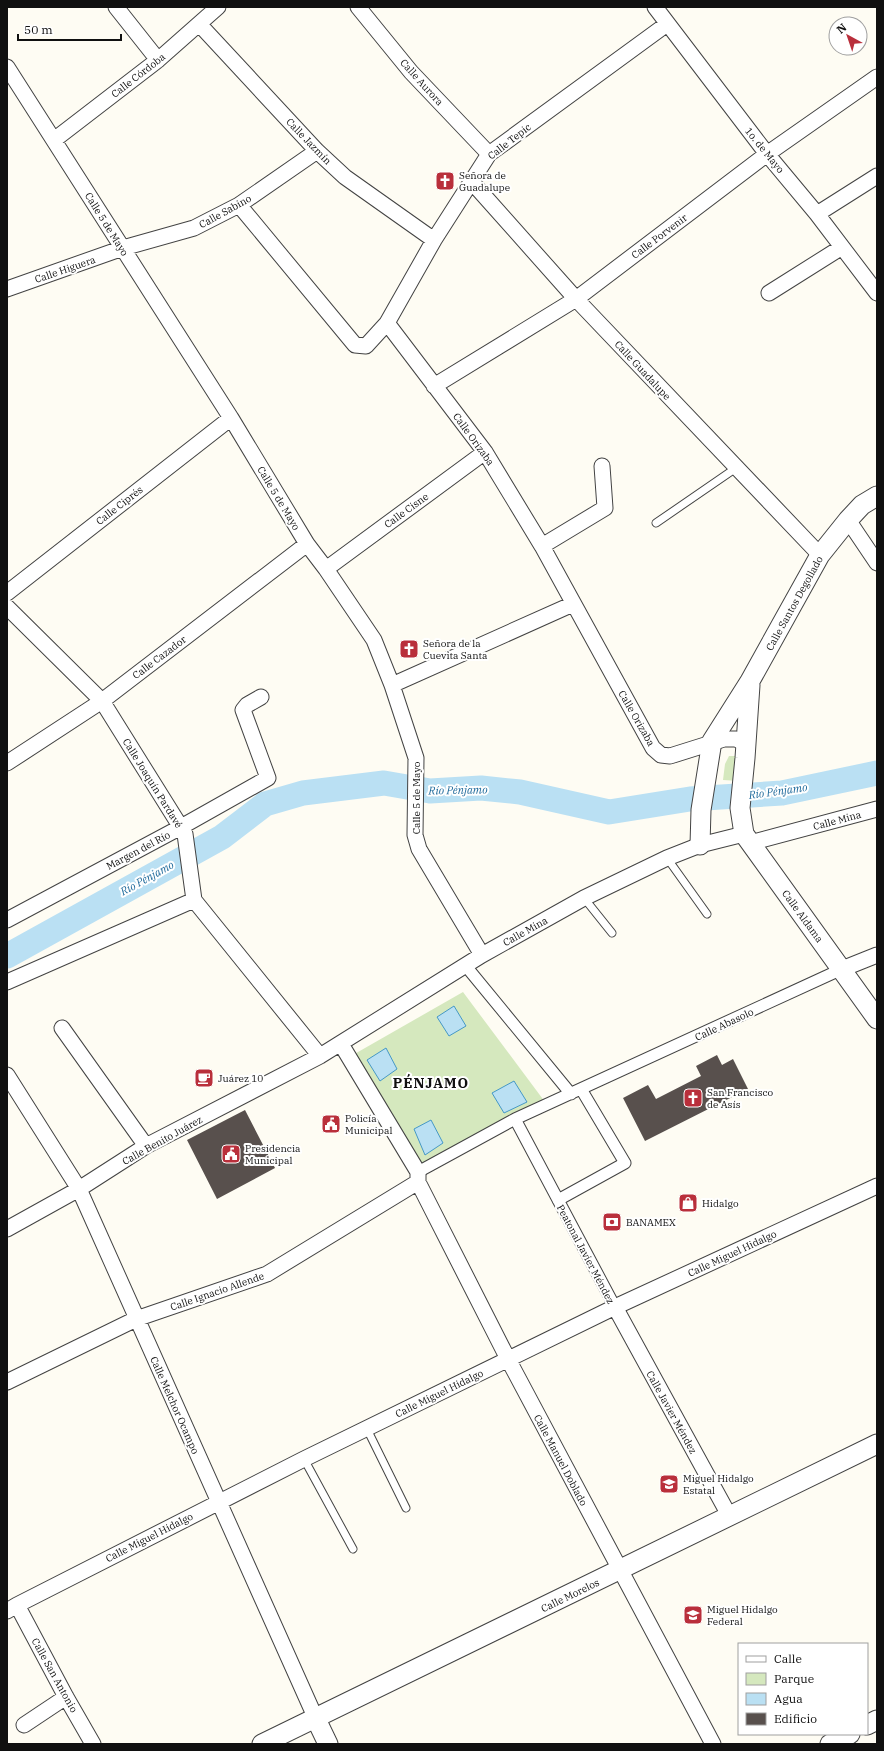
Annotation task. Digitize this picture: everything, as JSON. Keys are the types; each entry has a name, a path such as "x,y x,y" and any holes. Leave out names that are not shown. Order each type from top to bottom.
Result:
{"street":[{"path":"116,7 158,60"},
{"name":"Calle Córdoba","path":"54,140 158,60 200,25 218,7"},
{"name":"Calle Aurora","path":"358,7 411,72 488,154"},
{"name":"1o. de Mayo","path":"655,7 767,154 817,214 877,293"},
{"name":"Calle Tepic","path":"387,323 434,240 488,154 667,24"},
{"name":"Calle Jazmín","path":"200,25 317,151 345,177 434,240"},
{"name":"Calle 5 de Mayo","path":"7,67 231,418 307,544 326,569 374,640 392,685 416,758 415,835 419,849 482,955"},
{"name":"Calle Porvenir","path":"434,386 576,299 767,154 877,77"},
{"name":"Calle Sabino","path":"122,248 194,228 239,205 317,151"},
{"path":"817,214 877,176"},
{"name":"Calle Guadalupe","path":"471,181 576,299 820,555"},
{"path":"239,205 355,345 366,346 387,323"},
{"path":"769,293 842,247"},
{"name":"Calle Higuera","path":"7,289 122,248"},
{"name":"Calle Orizaba","path":"387,323 485,452 542,546 653,748 661,754 670,756 712,741"},
{"name":"Calle Ciprés","path":"7,593 231,418"},
{"name":"Calle Cisne","path":"326,569 485,452"},
{"path":"542,546 605,508 602,466"},
{"name":"Calle Santos Degollado","path":"700,845 702,810 712,741 750,681 820,555 862,505 877,496"},
{"path":"848,520 877,563"},
{"name":"Calle Cazador","path":"7,762 102,701 307,544"},
{"path":"392,685 573,604"},
{"name":"Calle Joaquín Pardavé","path":"7,606 102,701 183,830 190,864 194,900"},
{"name":"Calle Santos Degollado","path":"740,808 746,751 750,681"},
{"name":"Margen del Río","path":"7,920 183,830 268,778 243,710 261,697"},
{"path":"712,741 724,738 736,739 746,751"},
{"name":"Calle Aldama","path":"740,808 747,839 877,1020"},
{"name":"Calle Mina","path":"320,1056 482,955 584,898 667,858 700,845 747,839 877,809"},
{"path":"7,982 194,900 320,1056"},
{"name":"Calle Abasolo","path":"418,1177 514,1120 877,955"},
{"path":"465,965 576,1091 625,1163 558,1200"},
{"path":"62,1028 146,1146"},
{"name":"Calle Manuel Doblado","path":"341,1044 418,1177 508,1360 713,1744"},
{"name":"Calle Benito Juárez","path":"7,1229 79,1189 146,1146 320,1056"},
{"name":"Calle Melchor Ocampo","path":"7,1075 79,1189 136,1320 328,1744"},
{"name":"Peatonal Javier Méndez","path":"514,1120 614,1307"},
{"name":"Calle Ignacio Allende","path":"7,1382 136,1320 266,1274 418,1177"},
{"name":"Calle Miguel Hidalgo","path":"12,1608 304,1459 614,1307 877,1186"},
{"name":"Calle Javier Méndez","path":"614,1307 730,1517"},
{"name":"Calle Morelos","path":"262,1744 316,1719 877,1444"},
{"name":"Calle San Antonio","path":"12,1608 93,1744"},
{"path":"24,1725 66,1697"},
{"path":"868,1724 877,1720"},
{"path":"830,1744 848,1735"}],"lane":[{"path":"656,523 736,468"},
{"path":"667,858 707,914"},
{"path":"584,898 612,932"},
{"path":"367,1429 406,1508"},
{"path":"304,1459 353,1549"}],"green space":[{"path":"729,756 736,756 739,781 723,780 725,764"},
{"path":"463,992 545,1102 421,1168 351,1056"}],"water":[{"path":"454,1006 466,1026 449,1036 437,1017"},
{"path":"386,1048 397,1069 380,1081 367,1060"},
{"path":"514,1081 527,1102 504,1113 492,1093"},
{"path":"431,1120 443,1143 425,1155 414,1129"}],"building":[{"name":"San Francisco de Asís","path":"717,1055 722,1065 733,1059 748,1089 645,1141 623,1098 648,1085 656,1099 701,1076 696,1066"},
{"name":"Presidencia Municipal","path":"245,1110 275,1168 217,1199 187,1140"}],"waterway":[{"name":"Río Pénjamo","path":"7,956 222,837 265,804 303,793 384,783 430,791 481,788 520,792 609,812 690,799 782,793 877,773"}],"place":[{"name":"Señora de Guadalupe","path":"445,181"},
{"name":"Señora de la Cuevita Santa","path":"409,649"},
{"name":"Juárez 10","path":"204,1078"},
{"name":"San Francisco de Asís","path":"693,1098"},
{"name":"Policía Municipal","path":"331,1124"},
{"name":"Presidencia Municipal","path":"231,1154"},
{"name":"Hidalgo","path":"688,1203"},
{"name":"BANAMEX","path":"612,1222"},
{"name":"Miguel Hidalgo Estatal","path":"669,1484"},
{"name":"Miguel Hidalgo Federal","path":"693,1615"}],"district":[{"name":"PÉNJAMO","path":"431,1083"}]}
